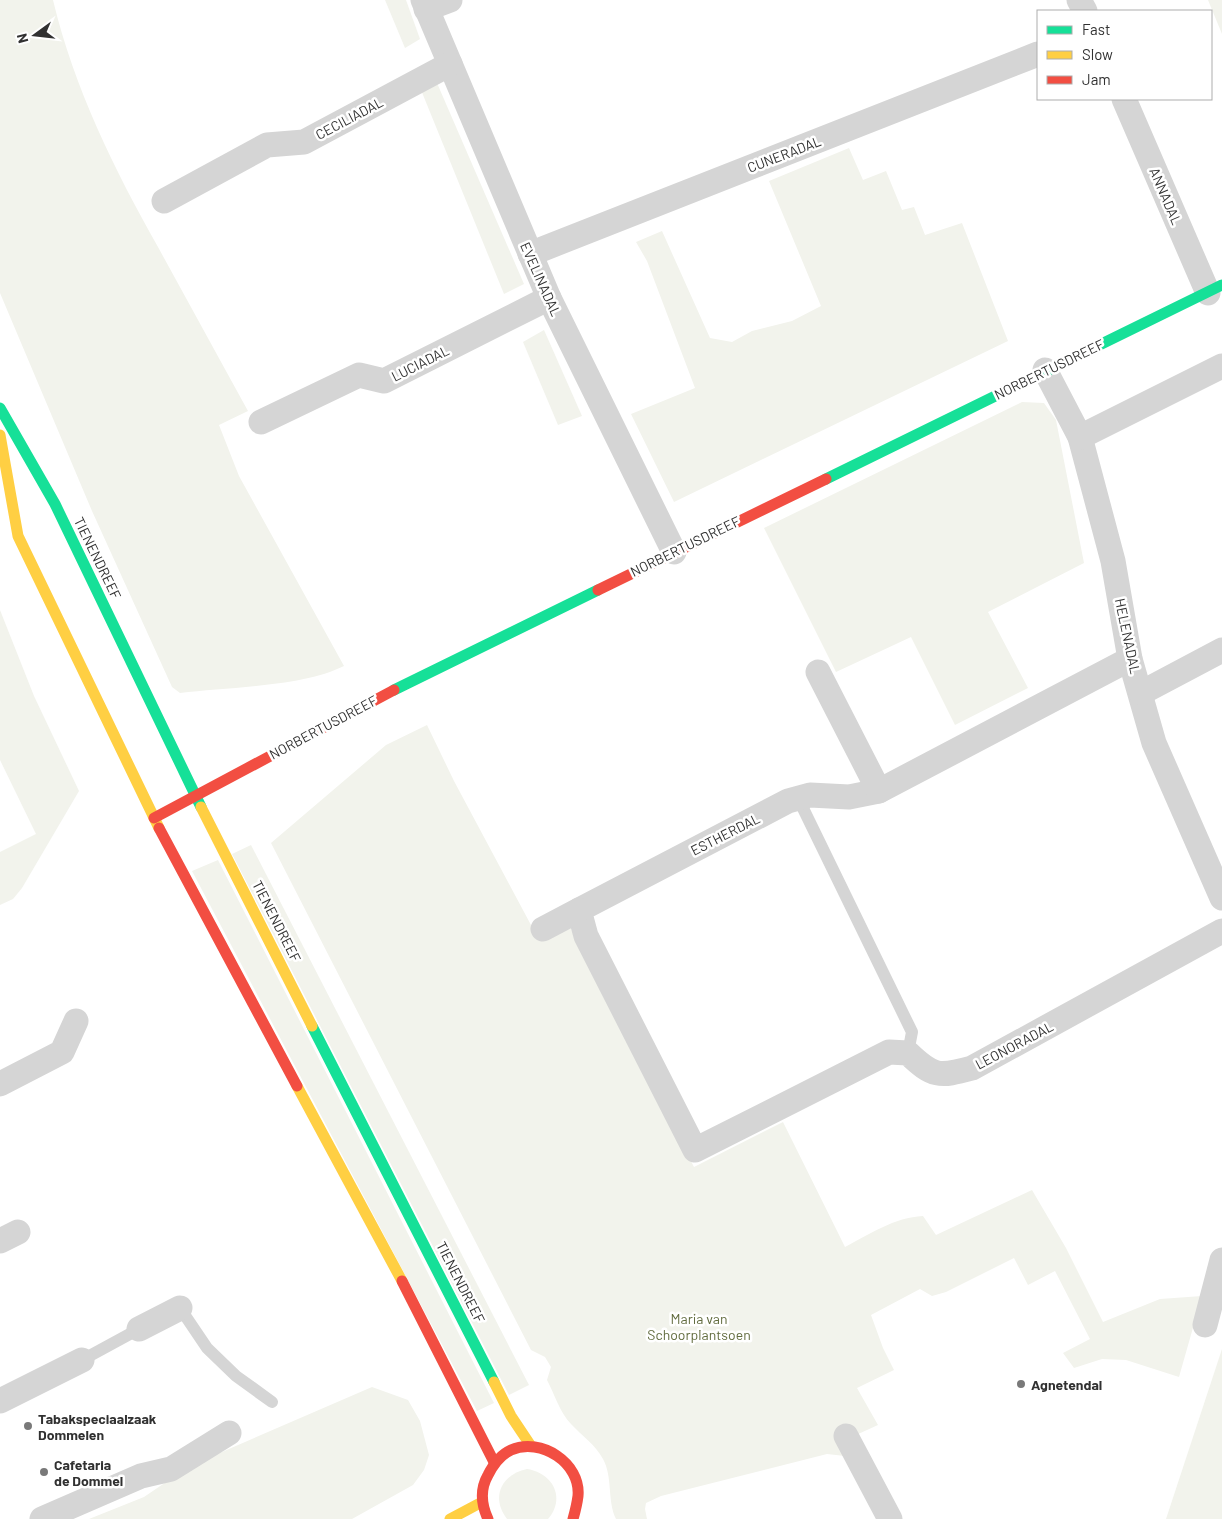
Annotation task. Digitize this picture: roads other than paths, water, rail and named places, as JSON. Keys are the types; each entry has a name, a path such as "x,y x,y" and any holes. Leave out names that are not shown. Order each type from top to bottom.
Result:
{"street":[{"path":"425,5 450,0"},
{"name":"EVELINADAL","path":"425,5 549,298 674,552"},
{"name":"CUNERADAL","path":"530,254 1037,54"},
{"name":"CECILIADAL","path":"164,201 267,145 304,142 450,64"},
{"name":"ANNADAL","path":"1124,100 1215,289"},
{"name":"NORBERTUSDREEF","path":"154,818 369,702 1045,370 1215,289"},
{"name":"LUCIADAL","path":"261,422 359,375 384,381 549,298"},
{"path":"1080,437 1222,366"},
{"name":"HELENADAL","path":"1045,370 1080,437 1113,561 1130,659 1154,743 1222,898"},
{"name":"TIENENDREEF","path":"0,408 55,504 195,796 511,1416 532,1446"},
{"path":"0,435 18,536 176,864 430,1334 494,1462"},
{"path":"1141,693 1222,650"},
{"name":"ESTHERDAL","path":"543,929 788,801 810,795 849,797 879,791 1130,659"},
{"path":"818,672 879,791"},
{"path":"579,910 586,936 695,1150 889,1052 908,1053"},
{"name":"LEONORADAL","path":"908,1053 926,1072 950,1074 972,1068 1222,931"},
{"path":"0,1084 62,1052 76,1021"},
{"path":"1205,1325 1222,1260"},
{"path":"139,1330 180,1308"},
{"path":"0,1401 82,1360"},
{"path":"42,1519 141,1476 171,1469 229,1433"},
{"path":"846,1436 890,1519"},
{"path":"488,1519 482,1502 482,1488 486,1474 494,1462 505,1453 518,1448 532,1446 546,1449 559,1455 570,1466 577,1479 579,1494 578,1508 573,1519"},
{"path":"450,1519 482,1502"}],"lane":[{"path":"798,798 912,1032 908,1053"},
{"path":"180,1308 207,1348 236,1376 272,1402"},
{"path":"82,1360 139,1330"}],"place":[{"name":"Agnetendal","path":"1021,1384"},
{"name":"Tabakspeciaalzaak Dommelen","path":"28,1426"},
{"name":"Cafetaria de Dommel","path":"44,1472"}],"park label":[{"name":"Maria van Schoorplantsoen","path":"699,1326"}]}
